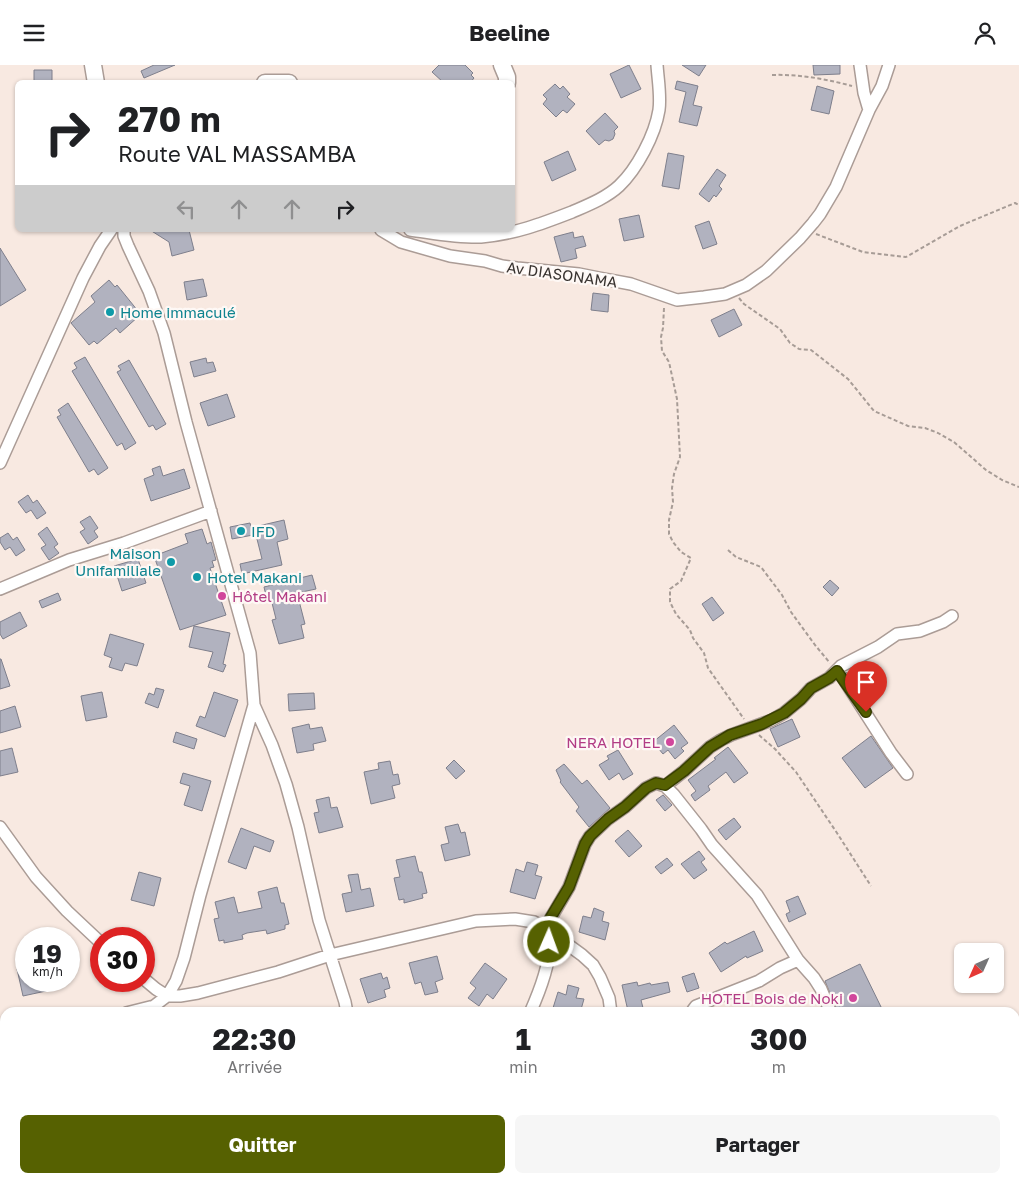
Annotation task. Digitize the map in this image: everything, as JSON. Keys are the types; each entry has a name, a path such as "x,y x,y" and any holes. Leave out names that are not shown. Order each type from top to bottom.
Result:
{"street":[{"path":"93,65 96,80"},
{"path":"502,65 508,80"},
{"path":"515,232 543,224 590,205 618,187 638,163 656,121 659,108 657,65"},
{"path":"860,65 863,90 869,109"},
{"name":"Av DIASONAMA","path":"384,232 401,242 450,256 485,261 502,266 579,274 631,284 678,299 725,294 746,285 766,271 806,231 820,214 836,187 869,109 882,86 889,65"},
{"path":"0,463 83,278 100,246 110,232"},
{"path":"124,232 128,246 149,291 164,333 186,422 250,653 254,705 272,745 286,784 298,827 319,920 345,1007"},
{"path":"425,232 480,237 514,232"},
{"path":"0,589 69,560 124,543 211,511"},
{"path":"665,785 684,771 710,747 730,735 772,720 784,713 811,688 829,678 841,666 878,647 897,634 920,631 943,622 952,616"},
{"path":"837,671 907,774"},
{"path":"156,1007 176,981 184,958 254,705"},
{"path":"533,1007 548,962 549,942 545,927 569,887 585,844 590,836 608,819 646,788 656,783 665,785 712,845 757,895 798,961 814,978 828,1007"},
{"path":"0,827 36,877 90,933"},
{"path":"155,988 166,996 180,996 278,972 330,955 476,921 515,919 534,922 545,927 593,965 609,998 610,1007"},
{"path":"780,968 791,948"},
{"path":"694,1007 759,981 780,968 798,961"}],"path":[{"path":"772,75 785,74 828,79 863,90"},
{"path":"806,231 863,253 906,257 960,226 1016,203 1019,205"},
{"path":"732,291 744,304 780,329 790,343 799,349 811,350 848,379 874,411 908,426 925,428 938,433 954,442 986,470 1002,480 1019,487"},
{"path":"664,295 662,351 669,362 677,399 680,457 674,474 669,534 681,552 691,558 681,581 670,589 670,602 676,614 690,630 693,638 704,653 708,668 750,728 775,749 796,772 871,887"},
{"path":"728,550 736,557 761,567 815,645 837,671"}],"building":[{"path":"154,65 175,65 144,78 141,71"},
{"path":"439,65 465,65 473,73 471,75 474,78 472,80 441,80 432,72"},
{"path":"629,65 641,89 621,98 610,74"},
{"path":"682,65 706,65 699,76"},
{"path":"813,65 840,65 840,74 814,75"},
{"path":"34,70 52,70 52,80 34,80"},
{"path":"677,81 698,86 693,105 702,107 697,126 679,122 686,92 675,89"},
{"path":"555,84 560,89 563,86 570,94 567,97 575,104 567,113 563,110 556,117 543,104 547,99 543,95"},
{"path":"817,86 834,91 829,114 811,110"},
{"path":"605,113 618,127 614,131 613,139 605,140 599,145 586,131"},
{"path":"568,151 576,170 552,181 544,162"},
{"path":"668,153 684,156 679,189 662,186"},
{"path":"717,169 726,175 719,186 722,189 709,202 699,194"},
{"path":"639,215 644,237 624,241 619,219"},
{"path":"709,221 717,244 703,249 695,226"},
{"path":"153,232 190,232 194,250 172,256 169,242"},
{"path":"573,232 574,238 583,236 586,246 575,249 577,258 561,262 554,237"},
{"path":"0,248 26,290 0,306"},
{"path":"203,279 207,296 187,300 184,282"},
{"name":"Home immaculé","path":"109,280 115,287 117,285 138,311 136,313 139,316 120,333 116,328 97,344 94,341 89,345 71,323 95,302 91,296"},
{"path":"593,293 609,295 608,312 591,310"},
{"path":"734,309 742,325 719,337 711,320"},
{"path":"85,357 136,443 125,450 122,443 117,446 72,371 77,368 74,363"},
{"path":"206,358 207,363 213,362 216,371 194,377 190,362"},
{"path":"129,360 166,424 156,430 153,425 149,427 117,372 121,370 118,366"},
{"path":"227,394 235,417 208,426 200,403"},
{"path":"68,403 108,468 98,475 94,469 89,472 57,417 61,415 58,410"},
{"path":"160,466 163,476 184,469 190,488 151,501 144,479 154,475 152,469"},
{"path":"28,495 33,503 37,500 46,513 37,519 31,510 26,513 18,502"},
{"path":"90,516 98,528 94,531 98,537 88,544 80,532 85,529 80,522"},
{"path":"284,520 288,539 277,542 282,565 242,574 240,564 262,559 254,527"},
{"name":"IFD","path":"250,523 253,535 232,539 230,527"},
{"path":"47,527 58,544 54,547 59,553 49,560 41,548 46,545 38,534"},
{"name":"Hotel Makani","path":"202,529 207,544 211,542 216,560 212,561 214,567 210,568 226,615 180,630 154,556 188,543 185,534"},
{"path":"8,533 13,540 17,537 25,550 16,556 10,547 5,550 0,542 0,538"},
{"path":"138,559 146,583 122,591 114,566"},
{"path":"312,575 316,589 297,593 305,624 301,625 304,638 279,644 272,620 276,619 271,599 267,600 264,587"},
{"path":"830,580 839,588 832,596 823,587"},
{"path":"58,593 61,600 42,608 39,601"},
{"path":"712,597 724,613 713,621 702,604"},
{"path":"20,612 27,626 3,639 0,634 0,622"},
{"path":"194,626 230,633 223,664 226,665 223,672 208,667 213,652 189,647"},
{"path":"110,634 144,644 137,666 125,663 122,671 109,667 112,658 104,655"},
{"path":"0,659 10,686 0,689"},
{"path":"156,688 164,690 158,708 145,703 149,693 154,695"},
{"path":"102,692 107,717 86,721 81,696"},
{"path":"214,692 238,700 225,737 196,726 200,716 205,718"},
{"path":"314,693 315,709 289,711 288,694"},
{"path":"15,706 21,727 0,733 0,711"},
{"path":"792,719 800,737 778,747 770,729"},
{"path":"309,724 310,729 322,727 326,741 313,744 314,750 297,753 292,728"},
{"name":"NERA HOTEL","path":"674,725 688,743 681,748 684,751 675,759 668,750 663,754 653,742"},
{"path":"176,732 197,739 194,749 173,742"},
{"path":"871,736 893,768 865,788 842,758"},
{"path":"728,747 748,773 734,783 726,772 708,786 710,790 695,801 691,795 696,791 688,780 716,759 714,758"},
{"path":"12,748 18,772 0,776 0,751"},
{"path":"618,750 633,774 623,780 619,773 609,780 599,765 609,759 607,756"},
{"path":"454,760 465,771 456,779 446,768"},
{"path":"390,761 393,775 398,774 400,784 392,786 395,798 371,804 364,772 379,769 378,763"},
{"path":"564,764 582,784 587,780 610,808 589,827 576,811 579,807 560,782 556,770"},
{"path":"183,773 211,781 202,811 184,805 190,786 180,783"},
{"path":"663,795 672,805 665,811 656,800"},
{"path":"329,797 331,808 337,807 343,827 319,833 314,813 319,812 316,800"},
{"path":"734,818 741,827 726,840 718,830"},
{"path":"458,824 461,833 465,832 470,855 445,861 441,845 449,843 445,827"},
{"path":"241,828 274,841 270,852 254,846 246,869 228,862"},
{"path":"628,830 642,846 629,857 615,841"},
{"path":"699,851 705,859 701,862 707,870 694,879 681,864"},
{"path":"415,856 419,872 422,872 427,893 422,894 423,898 404,903 404,899 399,900 394,878 400,877 396,860"},
{"path":"667,858 673,865 661,874 655,867"},
{"path":"527,862 538,865 535,875 542,877 535,899 510,892 516,869 524,872"},
{"path":"139,872 161,878 154,906 131,900"},
{"path":"358,874 361,890 370,888 374,906 346,912 342,894 352,892 348,875"},
{"path":"277,887 281,903 284,903 289,924 285,925 285,929 267,934 266,930 247,933 242,935 243,939 224,943 224,940 219,941 214,919 219,918 215,902 234,897 238,913 262,908 258,892"},
{"path":"798,896 806,914 789,922 786,914 790,912 786,901"},
{"path":"594,908 604,912 602,921 609,923 605,940 579,932 583,916 591,918"},
{"path":"754,931 763,951 747,958 746,956 721,972 709,953 725,942 727,944"},
{"path":"437,956 443,979 435,982 438,992 425,995 421,982 415,984 409,963"},
{"path":"485,963 507,979 493,999 487,994 479,1006 468,998 476,988 470,983"},
{"name":"HOTEL Bois de Noki","path":"860,964 881,1007 836,1007 825,981"},
{"path":"381,973 383,979 387,977 390,988 384,990 386,997 368,1003 360,979"},
{"path":"694,973 699,988 687,992 682,977"},
{"path":"637,982 638,986 668,982 670,992 641,1000 643,1007 627,1007 622,985"},
{"path":"568,985 579,988 576,998 584,999 582,1007 553,1007 558,992 566,995"},
{"path":"22,992 41,992 23,996"}],"place":[{"name":"Home immaculé","path":"110,312"},
{"name":"IFD","path":"241,531"},
{"name":"Maison Unifamiliale","path":"171,562"},
{"name":"Hotel Makani","path":"197,577"},
{"name":"Hôtel Makani","path":"222,596"},
{"name":"NERA HOTEL","path":"670,742"},
{"name":"HOTEL Bois de Noki","path":"853,998"}],"route":[{"path":"549,942 545,927 569,887 585,844 590,836 646,788 656,783 665,785 676,778 710,747 730,735 772,720 784,713 811,688 837,671 866,712"}]}
